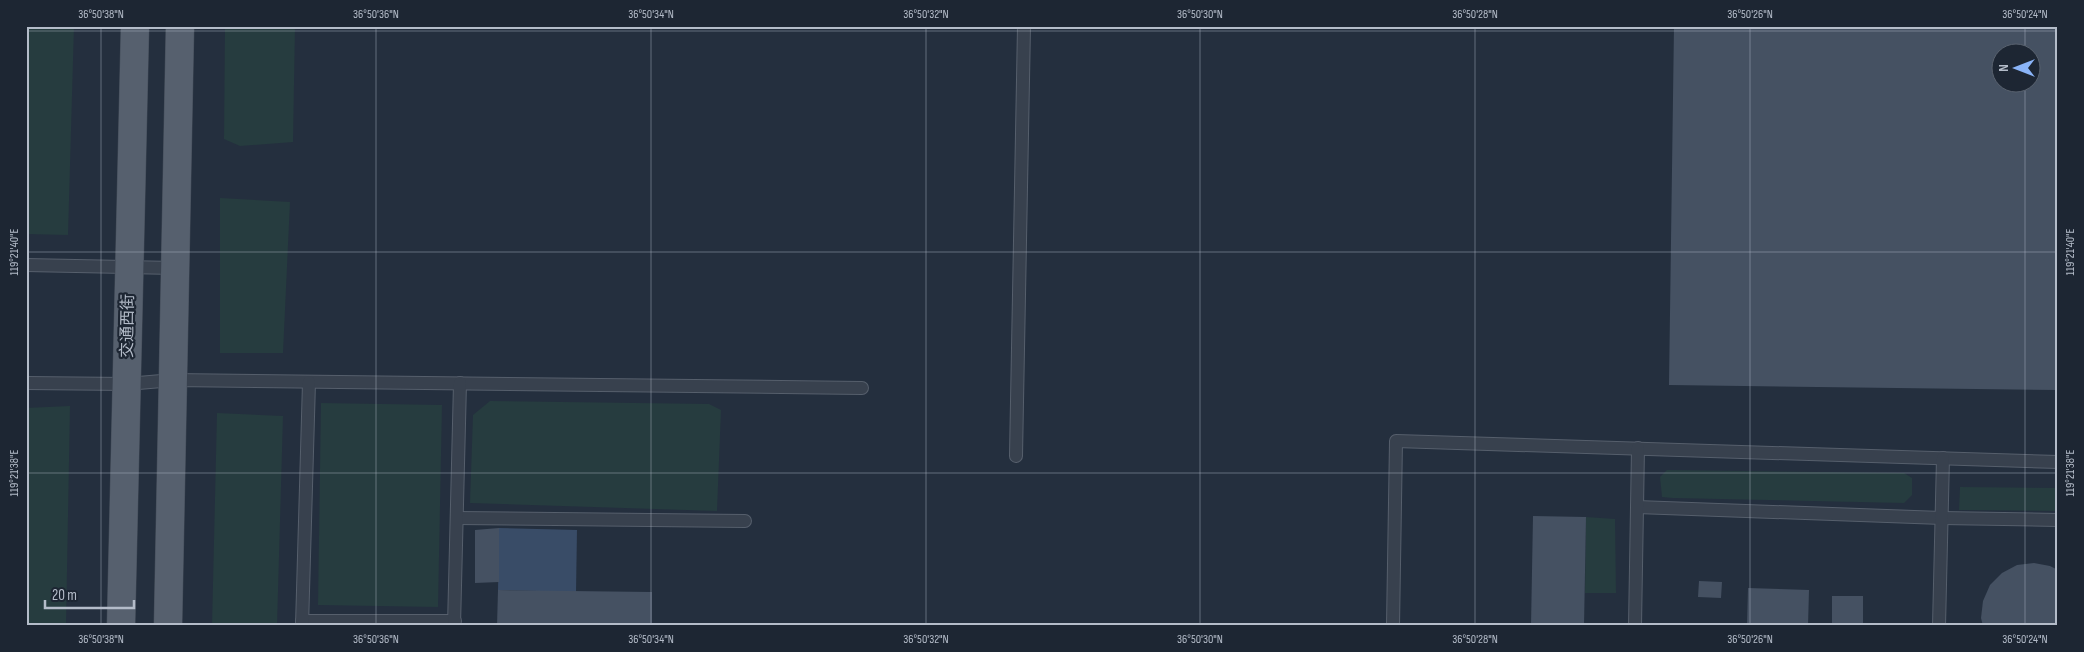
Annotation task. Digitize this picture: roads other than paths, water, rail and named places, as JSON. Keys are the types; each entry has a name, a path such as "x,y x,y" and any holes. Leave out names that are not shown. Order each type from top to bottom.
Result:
{"main road":[{"name":"交通西街","path":"121,626 134,26"},
{"path":"168,626 180,26"}],"lane":[{"path":"1016,456 1024,26"},
{"path":"26,265 175,268"},
{"path":"26,383 127,384 173,380 862,388"},
{"path":"309,382 302,623 454,623 460,383"},
{"path":"1393,626 1396,440 2058,462"},
{"path":"1635,626 1638,448"},
{"path":"1939,626 1943,458"},
{"path":"1637,506 1942,518 2058,520"},
{"path":"457,518 745,521"}],"water":[{"path":"499,528 577,530 576,592 498,590"}]}
